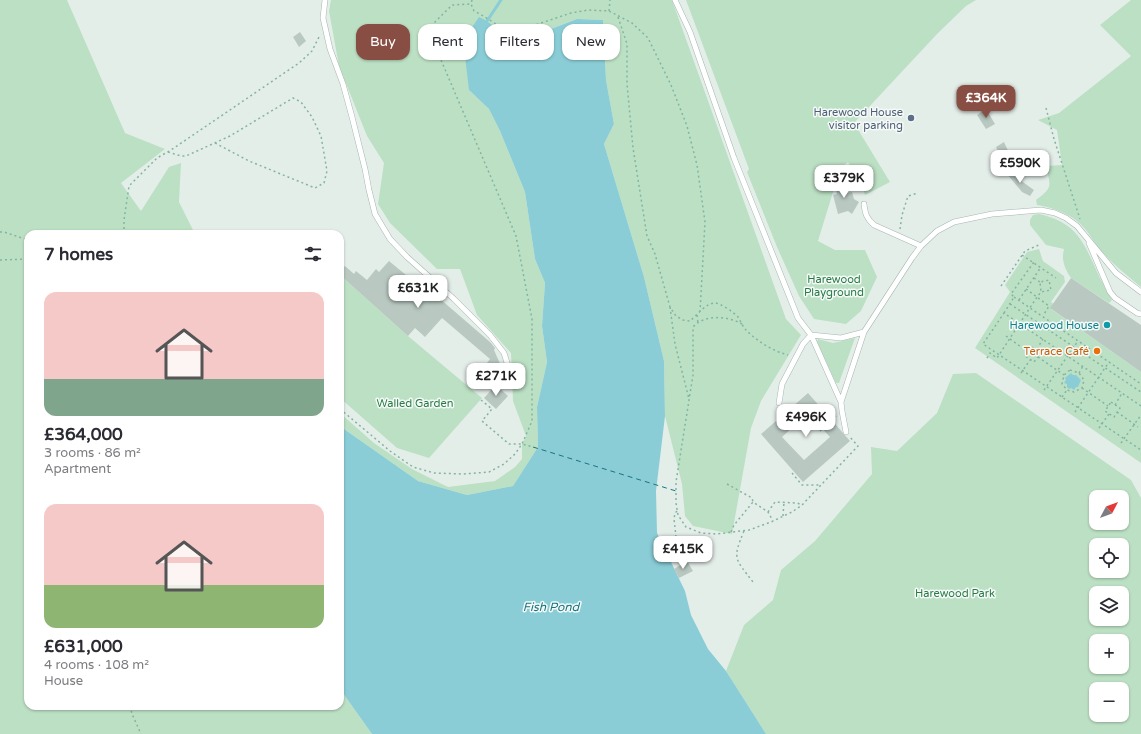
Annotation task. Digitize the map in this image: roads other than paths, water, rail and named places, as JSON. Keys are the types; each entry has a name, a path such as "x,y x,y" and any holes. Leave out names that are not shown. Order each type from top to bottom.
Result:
{"lane":[{"path":"325,0 323,18 330,49 343,84 376,214 390,239 407,257 454,299 490,335 504,353 509,369 505,382"},
{"path":"675,0 690,32 734,158 798,318 811,335 841,402 846,432"},
{"path":"864,204 865,213 868,220 874,225 921,246"},
{"path":"841,402 864,332 921,246 937,231 954,222 992,214 1020,211 1041,210 1055,213 1077,226 1116,273 1141,292"},
{"path":"1086,236 1110,292 1115,298 1137,313 1141,314"},
{"path":"811,335 841,338 864,332"},
{"path":"779,402 782,384 802,344 811,335"}],"water":[{"name":"Fish Pond","path":"479,17 491,24 485,24 485,60 554,60 554,28 562,25 562,60 605,60 606,80 614,124 604,144 644,277 664,361 665,416 656,491 657,533 685,591 691,615 708,649 726,671 766,734 372,734 344,695 344,429 418,481 467,495 513,486 538,447 537,407 547,362 542,326 545,283 535,259 525,192 500,131 489,109 469,90 465,60 477,60 477,24 474,24"},
{"name":"Fish Pond","path":"577,19 603,20 603,24 564,24"},
{"path":"1071,373 1076,375 1081,380 1078,387 1074,390 1071,388 1069,389 1067,384 1064,383 1066,380 1065,378"}],"waterway":[{"path":"487,21 501,0"}],"place":[{"name":"Harewood House visitor parking","path":"911,118"},
{"name":"Harewood House","path":"1107,325"},
{"name":"Terrace Café","path":"1097,351"}],"park label":[{"name":"Harewood Playground","path":"834,285"},
{"name":"Walled Garden","path":"415,403"},
{"name":"Harewood Park","path":"955,593"}]}
